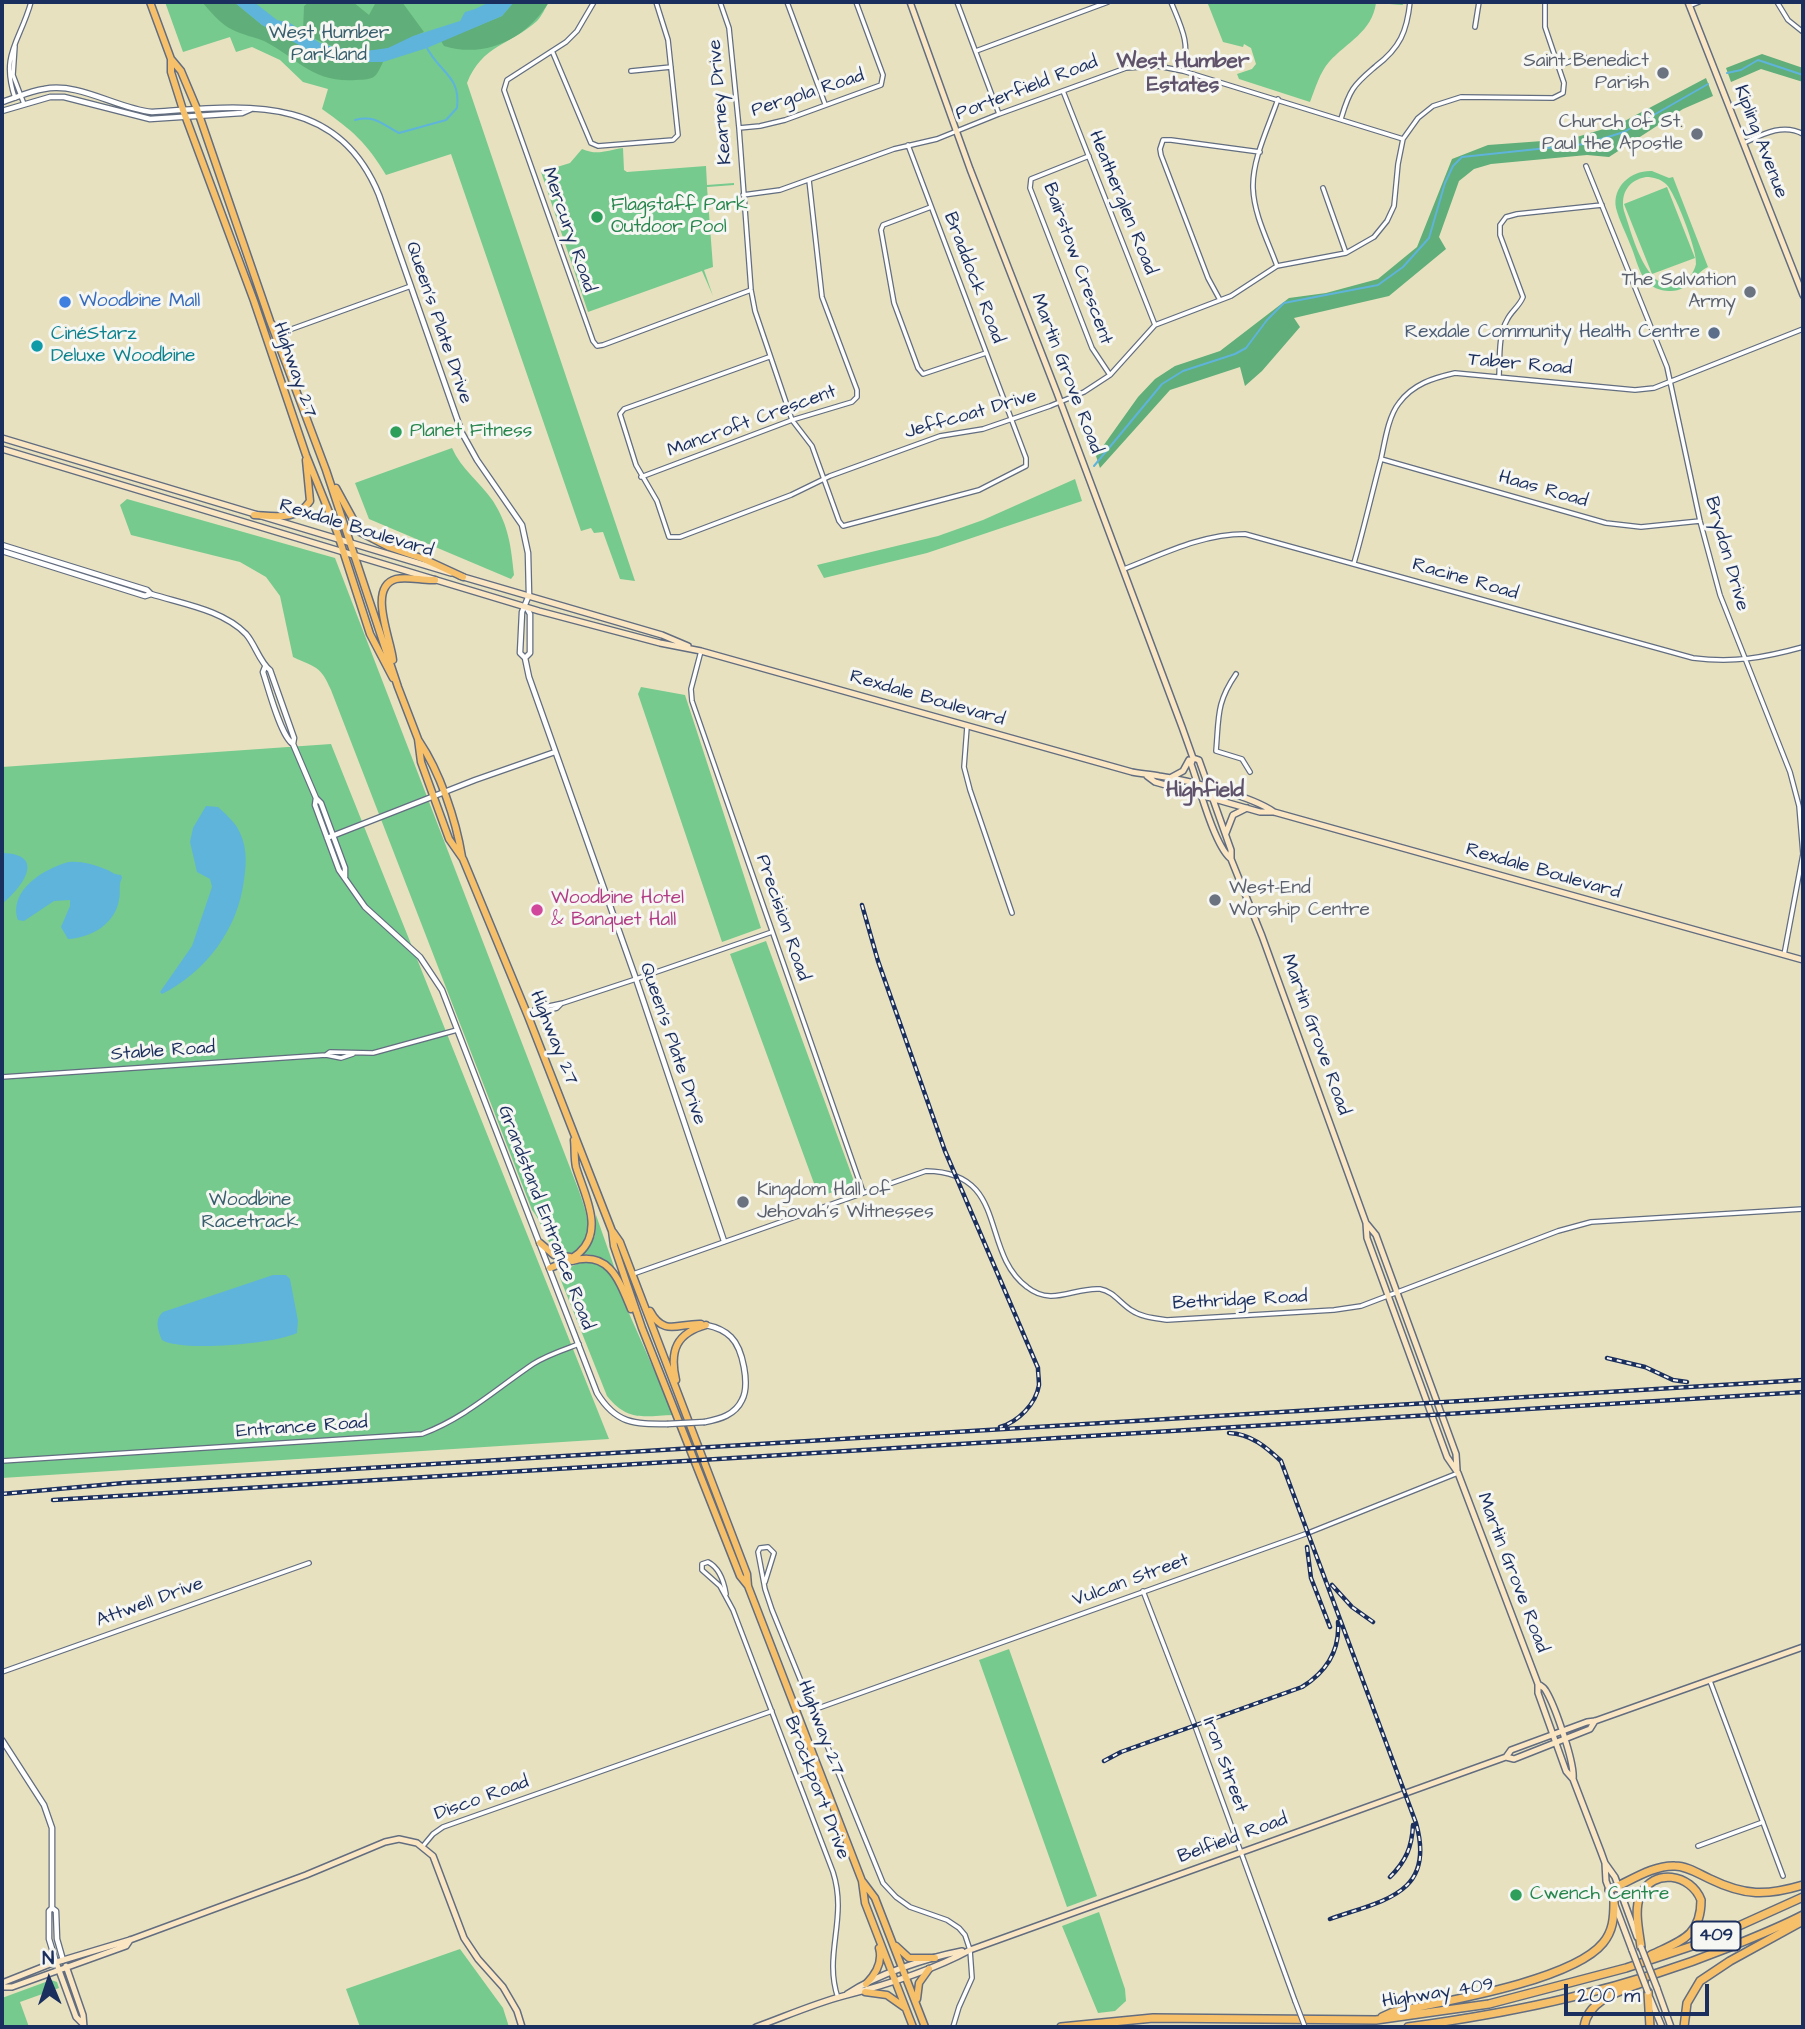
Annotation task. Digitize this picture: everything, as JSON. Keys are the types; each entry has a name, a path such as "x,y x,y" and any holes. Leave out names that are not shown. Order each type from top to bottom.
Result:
{"highway":[{"path":"1609,1890 1654,1870 1677,1865 1731,1889 1752,1893 1768,1893 1803,1885"},
{"path":"1626,1968 1677,1943 1698,1925 1702,1900 1691,1885 1671,1876 1660,1878 1645,1889 1638,1903 1641,1947"},
{"name":"Highway 409","path":"1061,2027 1153,2018 1376,2020 1489,2004 1626,1968 1701,1943 1803,1897"},
{"path":"1376,2020 1393,2012 1485,1994 1548,1974 1589,1956 1608,1936 1613,1922 1614,1902"},
{"name":"Highway 409","path":"1408,2027 1496,2015 1590,1994 1679,1968 1803,1915"},
{"path":"1684,2027 1687,2003 1700,1981 1730,1961 1803,1921"},
{"path":"1584,2027 1589,2012 1608,1997 1679,1968"},
{"path":"1648,1992 1650,2027"}],"main road":[{"name":"Highway 27","path":"150,2 171,59 181,71 198,113 270,321 326,470 398,687 418,739 431,758 459,836 463,859"},
{"name":"Martin Grove Road","path":"909,2 1124,569 1192,755 1191,764 1223,852 1231,859"},
{"name":"Kipling Avenue","path":"1689,4 1803,295"},
{"name":"Highway 27","path":"171,59 171,72 185,113 246,278 306,455 340,541 370,634 398,687"},
{"name":"Rexdale Boulevard","path":"2,438 351,545 662,635 701,651"},
{"name":"Rexdale Boulevard","path":"2,449 526,607 660,643 701,651 1146,775 1199,785 1264,804 1274,812"},
{"path":"254,515 294,515 305,509 310,501 306,455"},
{"path":"326,470 360,532 389,547 463,577"},
{"path":"393,669 392,647 382,610 382,593 387,584 396,579 435,580"},
{"name":"Highway 27","path":"418,739 421,762 449,839 463,859 528,1016 612,1231 614,1247 642,1328 740,1576 748,1586"},
{"name":"Martin Grove Road","path":"1192,755 1199,760 1226,833 1231,859 1262,936 1366,1223 1367,1238 1447,1457 1458,1473 1538,1684 1538,1693 1566,1771 1573,1779 1605,1863 1609,1890 1662,2027"},
{"path":"1170,778 1183,771 1192,755"},
{"name":"Rexdale Boulevard","path":"1146,775 1155,782 1260,812 1274,812 1803,960"},
{"path":"1226,833 1233,815 1248,808"},
{"path":"551,1268 576,1256 589,1241 593,1223 575,1164 574,1134"},
{"name":"Martin Grove Road","path":"1366,1223 1376,1236 1456,1454 1458,1473"},
{"name":"Highway 27","path":"612,1231 620,1242 633,1274 747,1574 748,1586 862,1881 865,1903 913,2027"},
{"path":"540,1243 559,1257 576,1256"},
{"path":"567,1260 587,1258 604,1263 622,1288 642,1328"},
{"path":"637,1287 659,1324 671,1328 706,1325"},
{"path":"684,1409 673,1356 680,1339 687,1331 706,1325"},
{"name":"Belfield Road","path":"1506,1757 1511,1750 1562,1731 1803,1647"},
{"name":"Martin Grove Road","path":"1538,1684 1545,1689 1562,1731 1574,1769 1573,1779"},
{"name":"Belfield Road","path":"905,1973 929,1969 971,1950 1506,1757 1514,1759 1590,1729 1595,1721"},
{"name":"Disco Road","path":"2,1985 56,1962 130,1940 306,1875 385,1842 406,1839 423,1846"},
{"path":"423,1846 435,1860 464,1938 503,1988 523,2027"},
{"name":"Martin Grove Road","path":"1605,1863 1615,1877 1671,2027"},
{"name":"Highway 27","path":"862,1881 875,1898 925,2027"},
{"path":"866,1984 879,1966 881,1955 878,1936"},
{"name":"Disco Road","path":"2,1985 12,1987 125,1946 130,1940"},
{"path":"892,1941 909,1958 935,1958"},
{"name":"Belfield Road","path":"841,1997 866,1984 905,1973 935,1958 971,1950"},
{"path":"63,1960 83,2015 83,2025"},
{"path":"56,1962 76,2017 83,2025"},
{"path":"918,2008 917,1989 929,1969"},
{"name":"Belfield Road","path":"756,2027 841,1997 865,1992 894,1977"},
{"path":"865,1992 887,1995 906,2009"}],"street":[{"path":"24,104 18,97 12,69 15,44 31,2"},
{"name":"Mercury Road","path":"594,2 577,31 552,52 508,80 504,90 593,341 597,346 603,345 751,290"},
{"path":"552,52 591,142 598,146 673,140 678,135 668,40 656,2"},
{"name":"Kearney Drive","path":"720,2 729,28 755,311 792,421 813,446 824,480"},
{"path":"787,2 825,104"},
{"name":"Pergola Road","path":"739,128 760,127 785,120 881,85 883,80 856,2"},
{"path":"957,2 999,114"},
{"path":"976,51 1108,2"},
{"path":"1171,2 1186,44 1184,71"},
{"path":"1341,119 1348,98 1358,82 1399,45 1406,29 1410,2"},
{"path":"1475,27 1479,2"},
{"path":"1403,139 1423,113 1452,99 1472,96 1558,97 1563,93 1565,86 1545,27 1545,2"},
{"path":"1689,4 1699,2"},
{"path":"1777,2 1788,20 1803,32"},
{"path":"1558,66 1584,56"},
{"name":"Porterfield Road","path":"743,195 780,190 908,145 937,139 1115,71 1137,66 1158,66 1184,71 1403,139"},
{"path":"631,71 671,67"},
{"name":"Queen's Plate Drive","path":"2,102 45,89 59,88 140,111 242,113 251,108 286,111 310,119 336,135 361,161 377,191 462,433 477,460 522,525 528,553 529,596 522,612 520,653 525,658 724,1241"},
{"name":"Heatherglen Road","path":"1063,91 1156,325"},
{"name":"Queen's Plate Drive","path":"2,111 50,97 64,97 150,119 185,113"},
{"path":"100,107 102,99"},
{"path":"1277,266 1255,203 1253,179 1278,99"},
{"path":"1744,143 1787,128 1803,134"},
{"name":"Jeffcoat Drive","path":"769,357 624,409 619,417 641,477 657,501 669,537 674,538 791,495 940,436 983,429 1060,402 1098,385 1156,325 1240,291 1277,266 1346,253 1374,237 1390,215 1397,193 1398,164 1403,139"},
{"path":"1220,300 1203,266 1161,155 1160,144 1163,140 1171,140 1260,152"},
{"name":"Braddock Road","path":"824,480 843,526 979,491 1026,466 1026,458 908,145"},
{"name":"Bairstow Crescent","path":"1089,156 1031,179 1030,188 1092,348 1097,359 1110,374"},
{"name":"Brydon Drive","path":"1586,166 1672,383 1700,521 1720,595 1790,772 1799,806 1803,854 1784,955"},
{"name":"Mancroft Crescent","path":"641,477 792,421 852,402 857,397 857,390 822,297 809,180"},
{"path":"1323,188 1346,253"},
{"path":"1499,376 1503,329 1507,318 1523,297 1500,235 1500,225 1506,217 1517,214 1602,205"},
{"path":"931,207 883,225 881,230 894,303 918,368 923,374 986,353"},
{"path":"270,321 279,328 289,330 411,286"},
{"name":"Taber Road","path":"1354,563 1394,411 1398,403 1414,388 1434,378 1455,373 1635,390 1654,388 1803,329"},
{"path":"285,356 284,339 289,330"},
{"name":"Haas Road","path":"1381,459 1606,523 1641,527 1700,521"},
{"name":"Racine Road","path":"1124,569 1201,539 1221,534 1245,534 1661,650 1706,660 1746,661 1803,647"},
{"path":"2,545 147,590 151,594 145,596 2,551"},
{"name":"Grandstand Entrance Road","path":"151,594 228,620 238,626 255,645 265,667 263,672 271,697 316,798 315,805 330,837 339,870 365,906 410,946 442,990 597,1393 603,1402 617,1416 629,1422 705,1422 730,1414 743,1399 746,1388 738,1347 733,1339 716,1327 706,1325"},
{"name":"Queen's Plate Drive","path":"525,658 530,653 530,614 526,607"},
{"name":"Precision Road","path":"701,651 691,689 692,701 863,1192"},
{"path":"1236,674 1223,692 1219,707 1216,751 1242,759 1250,772"},
{"path":"967,727 964,767 1012,914"},
{"path":"330,837 443,792 555,752"},
{"path":"528,1016 535,1009 563,1003 772,932"},
{"name":"Stable Road","path":"2,1077 326,1055 330,1052 373,1053 457,1030"},
{"name":"Bethridge Road","path":"633,1274 926,1171 947,1171 967,1180 981,1194 1008,1262 1014,1274 1028,1289 1046,1296 1064,1296 1101,1289 1114,1295 1131,1311 1167,1320 1361,1306 1558,1231 1591,1222 1803,1209"},
{"name":"Entrance Road","path":"2,1461 422,1434 456,1419 534,1363 579,1344"},
{"name":"Vulcan Street","path":"813,1710 1308,1533 1458,1473"},
{"path":"765,1582 774,1553 768,1547 761,1548 758,1552 765,1582 772,1610 883,1882 896,1897 910,1907 947,1920 965,1935 971,1950 972,1978 958,2007 953,2027"},
{"name":"Brockport Drive","path":"726,1594 704,1573 702,1564 708,1562 715,1566 724,1583 836,1882 838,1920 831,1973 841,1997"},
{"name":"Attwell Drive","path":"2,1672 309,1563"},
{"name":"Iron Street","path":"1143,1591 1305,2027"},
{"path":"1710,1680 1783,1876"},
{"name":"Disco Road","path":"423,1846 443,1827 772,1711"},
{"path":"2,1740 44,1805 52,1828 52,1908 49,1911 49,1939 56,1962"},
{"path":"1698,1846 1763,1822"},
{"path":"52,1908 56,1911 57,1939 63,1960"}],"green space":[{"name":"West Humber Parkland","path":"165,2 549,2 537,21 480,61 467,83 635,581 620,579 603,532 594,533 591,528 581,531 451,154 386,175 358,138 322,109 328,89 303,82 280,60 252,47 236,52 230,37 183,52"},
{"path":"202,2 234,2 262,25 344,62 383,62 376,75 371,78 328,78 264,41 229,28"},
{"path":"309,2 353,2 369,15 376,2 402,2 424,32 394,47 366,51 344,49 303,32 304,6"},
{"path":"514,2 549,2 529,26 504,42 475,50 444,46 441,41 502,16"},
{"path":"1402,2 1403,5 1376,3 1370,22 1326,66 1310,102 1239,79 1237,74 1252,69 1256,64 1251,48 1244,44 1243,47 1223,42 1208,4"},
{"path":"1762,54 1803,68 1803,82 1761,69 1731,82 1726,68"},
{"path":"1706,78 1713,96 1683,109 1609,157 1587,155 1491,164 1474,169 1459,181 1439,237 1446,249 1389,296 1294,318 1300,327 1262,371 1245,386 1240,367 1170,390 1100,468 1096,456 1138,397 1155,379 1175,366 1220,351 1289,298 1326,293 1378,279 1417,247 1452,159 1488,145 1570,139 1617,125"},
{"path":"623,148 624,170 627,172 706,166 707,185 734,183 707,187 713,267 704,270 713,296 702,271 588,312 541,172 570,163 582,149 598,152"},
{"path":"1645,171 1673,177 1708,267 1676,291 1659,289 1645,280 1616,208 1620,186 1631,176","holes":["1646,177 1657,179 1670,189 1690,236 1696,264 1690,276 1680,284 1668,285 1658,281 1649,272 1636,247 1624,211 1623,199 1627,188"]},
{"path":"1667,187 1695,258 1652,274 1624,204"},
{"path":"452,448 460,462 488,494 503,519 512,555 514,575 511,579 369,519 355,483"},
{"path":"1075,479 1082,501 927,553 824,578 817,565 938,536 983,520"},
{"path":"127,499 335,558 579,1191 588,1233 581,1247 574,1252 561,1253 554,1248 532,1210 331,690 324,676 316,668 293,657 280,596 266,577 240,562 131,535 120,505"},
{"path":"641,687 685,695 761,928 722,942 638,694"},
{"name":"Woodbine Racetrack","path":"331,744 609,1439 2,1478 2,767"},
{"path":"766,941 855,1184 819,1197 730,954"},
{"path":"596,1215 616,1272 597,1256 582,1255 595,1236"},
{"path":"592,1261 607,1268 616,1284 674,1415 629,1414 607,1396 560,1278 564,1270"},
{"path":"1009,1649 1097,1896 1067,1907 979,1660"},
{"path":"1099,1912 1125,1989 1126,2001 1115,2011 1098,2013 1062,1926"},
{"path":"460,1949 503,2008 509,2027 360,2027 346,1989"},
{"path":"51,1980 57,1982 59,1988 20,2002 29,2027 2,2027 2,1998"}],"water":[{"path":"234,2 254,2 277,20 290,23 320,43 336,48 366,51 388,48 413,36 460,21 465,12 490,2 514,2 502,16 427,48 383,62 344,62 325,59 262,25"},
{"path":"206,806 218,807 237,827 243,840 246,866 241,898 227,932 206,961 193,974 162,994 160,992 192,946 212,887 210,879 197,872 190,842 193,828"},
{"path":"2,853 24,859 27,872 17,889 2,904"},
{"path":"69,862 92,864 121,875 117,909 107,923 93,933 68,939 61,927 70,900 54,901 24,921 18,920 16,909 23,890 40,875"},
{"path":"273,1275 286,1275 290,1279 298,1321 297,1333 228,1345 188,1346 162,1340 158,1322 163,1312"}],"waterway":[{"path":"355,120 373,120 399,133 446,120 457,108 456,89 427,48"},
{"path":"1727,73 1741,70 1758,60 1803,75"},
{"path":"1094,466 1162,384 1183,371 1246,348 1284,303 1378,285 1403,267 1429,238 1445,183 1453,166 1462,157 1585,144 1624,132 1708,84"}],"railway":[{"path":"862,905 878,961 945,1151 1038,1368 1039,1385 1034,1399 1013,1421 1000,1427"},
{"path":"1607,1358 1645,1367 1673,1380 1687,1382"},
{"path":"2,1494 124,1483 1803,1380"},
{"path":"53,1500 1803,1392"},
{"path":"1229,1433 1251,1439 1281,1461 1416,1823 1420,1847 1419,1865 1412,1880 1401,1891 1386,1899 1330,1919"},
{"path":"1307,1547 1311,1578 1330,1627"},
{"path":"1332,1585 1352,1607 1373,1622"},
{"path":"1104,1761 1121,1752 1302,1687 1318,1675 1330,1660 1337,1642 1338,1622"},
{"path":"1390,1877 1407,1853 1413,1825"}],"place":[{"name":"Saint Benedict Parish","path":"1663,73"},
{"name":"Church of St. Paul the Apostle","path":"1697,134"},
{"name":"Flagstaff Park Outdoor Pool","path":"597,217"},
{"name":"The Salvation Army","path":"1750,292"},
{"name":"Woodbine Mall","path":"65,302"},
{"name":"Rexdale Community Health Centre","path":"1714,333"},
{"name":"CinéStarz Deluxe Woodbine","path":"37,346"},
{"name":"Planet Fitness","path":"396,432"},
{"name":"West-End Worship Centre","path":"1215,900"},
{"name":"Woodbine Hotel & Banquet Hall","path":"537,910"},
{"name":"Kingdom Hall of Jehovah's Witnesses","path":"743,1202"},
{"name":"Cwench Centre","path":"1516,1895"}],"district":[{"name":"West Humber Estates","path":"1183,75"},
{"name":"Highfield","path":"1205,792"}]}
